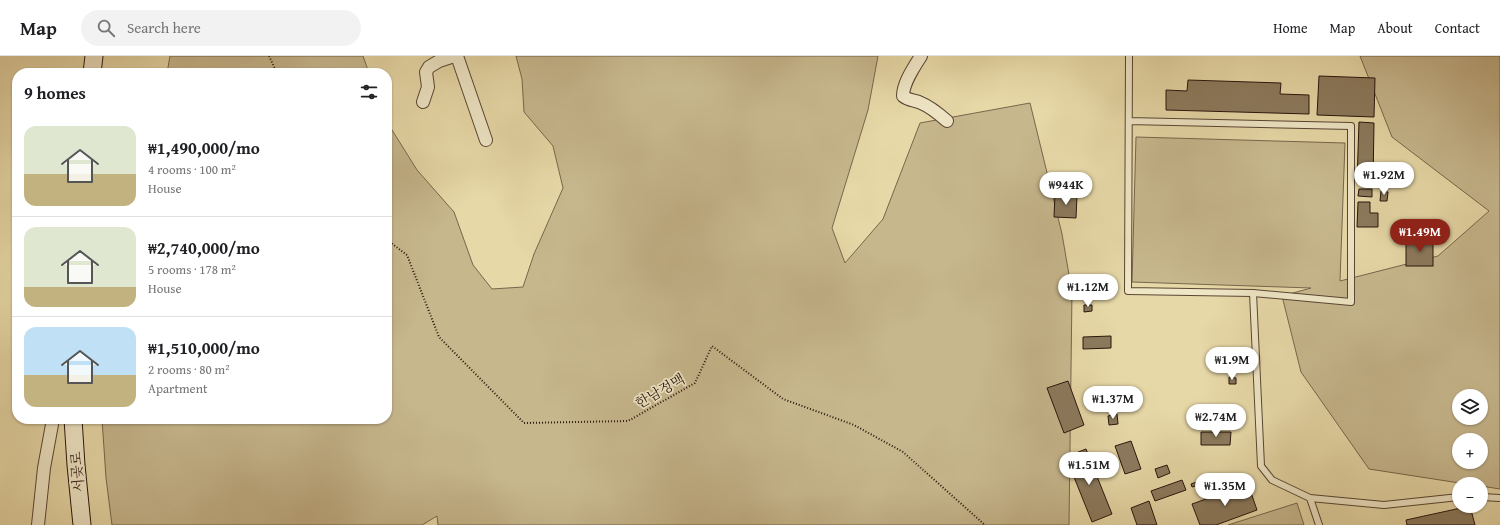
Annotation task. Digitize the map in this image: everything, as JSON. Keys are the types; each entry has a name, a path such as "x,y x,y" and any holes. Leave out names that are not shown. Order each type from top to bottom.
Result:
{"main road":[{"path":"93,68 94,56"},
{"name":"서곶로","path":"73,424 82,525"}],"street":[{"path":"423,102 428,87 426,72 429,67 439,61 455,56 486,140"},
{"path":"921,56 915,64 903,90 904,96 907,99 930,106 947,121"},
{"path":"38,525 43,475 52,424"}],"lane":[{"path":"1129,56 1128,291 1253,293 1351,302 1351,126 1129,121"},
{"path":"1253,293 1261,466 1272,480 1310,498 1384,505 1452,497"},
{"path":"1488,497 1500,498"},
{"path":"1310,498 1319,525"}],"path":[{"path":"269,56 274,68"},
{"name":"한남정맥","path":"392,244 407,255 439,337 524,423 628,421 695,383 712,346 783,399 854,425 903,452 985,525"}],"shaded area":[{"path":"170,56 363,56 367,68 168,68"},
{"path":"516,56 878,56 868,110 832,228 845,263 883,219 920,123 1030,103 1062,234 1072,292 1069,525 438,525 437,516 422,525 112,525 106,478 102,424 392,424 392,130 417,170 454,212 473,265 492,289 523,287 534,254 563,188 553,146 524,112 522,79"},
{"path":"1360,56 1500,56 1500,489 1488,487 1488,477 1452,477 1452,482 1369,469 1301,372 1282,296 1311,288 1132,282 1136,137 1345,143 1340,281 1438,256 1489,211 1392,137"},
{"path":"1297,503 1304,525 1228,525"}],"building":[{"path":"1319,76 1375,78 1374,117 1317,115"},
{"path":"1188,80 1281,83 1280,94 1309,95 1309,114 1166,110 1166,90 1187,91"},
{"path":"1359,122 1374,123 1373,182 1357,182"},
{"path":"1359,189 1372,189 1372,197 1358,196"},
{"path":"1381,191 1388,192 1387,201 1380,201"},
{"path":"1055,195 1077,196 1076,218 1054,217"},
{"path":"1358,202 1370,202 1370,213 1378,213 1378,227 1357,227"},
{"path":"1406,240 1433,240 1433,266 1406,266"},
{"path":"1084,305 1092,305 1092,311 1084,312"},
{"path":"1111,336 1111,348 1083,349 1083,337"},
{"path":"1229,377 1236,378 1236,384 1229,384"},
{"path":"1068,381 1084,425 1064,433 1047,388"},
{"path":"1119,389 1121,409 1106,411 1103,391"},
{"path":"1117,414 1118,424 1109,425 1108,416"},
{"path":"1201,432 1231,432 1230,445 1201,445"},
{"path":"1131,441 1141,469 1125,474 1115,446"},
{"path":"1086,449 1112,514 1092,522 1066,457"},
{"path":"1167,465 1170,473 1158,478 1155,469"},
{"path":"1205,479 1206,483 1192,487 1191,484"},
{"path":"1182,480 1186,490 1155,501 1151,491"},
{"path":"1248,484 1257,510 1216,525 1200,525 1192,504"},
{"path":"1149,501 1157,525 1137,525 1131,508"},
{"path":"1452,510 1452,513 1472,513 1475,525 1407,525 1406,520"}]}
